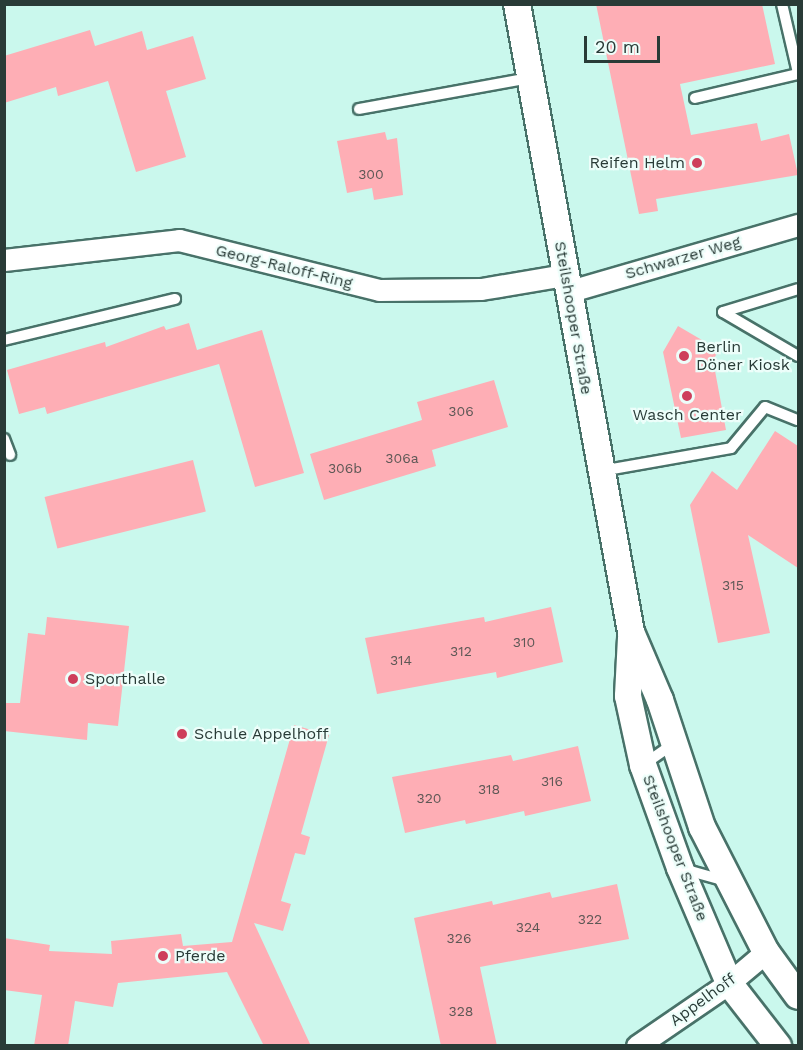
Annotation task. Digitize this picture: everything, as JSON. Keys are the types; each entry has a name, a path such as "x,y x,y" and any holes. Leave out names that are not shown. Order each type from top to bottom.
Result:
{"street":[{"name":"Steilshooper Straße","path":"517,4 631,632 660,700 672,745 702,827 766,951 798,996"},
{"name":"Schwarzer Weg","path":"566,284 798,225"},
{"name":"Georg-Raloff-Ring","path":"4,260 179,240 379,290 481,289 566,284"},
{"name":"Steilshooper Straße","path":"631,632 628,696 643,765 680,868 729,984 778,1046"},
{"name":"Appelhoff","path":"637,1046 729,984 766,951"}],"lane":[{"path":"695,98 798,74 782,4"},
{"path":"359,109 531,78"},
{"path":"798,289 723,312 798,356"},
{"path":"4,340 175,299"},
{"path":"601,471 731,448 765,407 798,420"},
{"path":"4,438 10,455"},
{"path":"643,765 672,745"},
{"path":"680,868 729,881"}],"building":[{"path":"596,4 762,4 775,64 680,84 691,135 757,123 761,141 789,134 798,175 656,199 658,211 639,214"},
{"path":"90,30 95,46 142,31 147,50 193,36 206,79 166,91 186,157 136,172 108,81 58,96 56,87 4,103 4,56"},
{"path":"385,132 387,140 397,138 403,195 374,200 372,188 347,193 337,141"},
{"path":"189,323 197,350 262,330 304,473 255,487 219,364 47,414 45,407 19,414 7,370 105,342 106,347 164,326 166,330"},
{"path":"678,326 719,350 713,360 726,430 681,438 663,352"},
{"path":"494,380 508,427 432,450 436,466 324,500 310,454 422,420 417,402"},
{"path":"775,431 798,446 798,568 748,535 770,633 718,643 690,505 712,471 737,490"},
{"path":"193,460 206,511 57,548 45,497"},
{"path":"551,607 563,662 497,678 496,672 377,694 365,638 484,617 485,622"},
{"name":"Sporthalle","path":"47,617 129,626 118,726 88,723 87,740 4,731 4,703 20,703 28,633 45,635"},
{"path":"294,725 329,735 301,834 310,837 305,855 295,853 281,901 291,904 283,931 254,923 311,1046 264,1046 227,972 118,983 113,1007 75,1001 68,1046 34,1046 42,995 4,990 4,938 50,945 49,951 112,954 111,941 181,934 183,946 232,942"},
{"path":"578,746 591,801 525,816 524,811 466,824 465,820 405,833 392,777 511,755 513,761"},
{"path":"617,884 629,939 480,967 497,1046 441,1046 414,918 492,901 493,905 550,892 552,898"}],"place":[{"name":"Reifen Helm","path":"697,163"},
{"name":"Berlin Döner Kiosk","path":"684,356"},
{"name":"Wasch Center","path":"687,396"},
{"name":"Sporthalle","path":"73,679"},
{"name":"Schule Appelhoff","path":"182,734"},
{"name":"Pferde","path":"163,956"}]}
